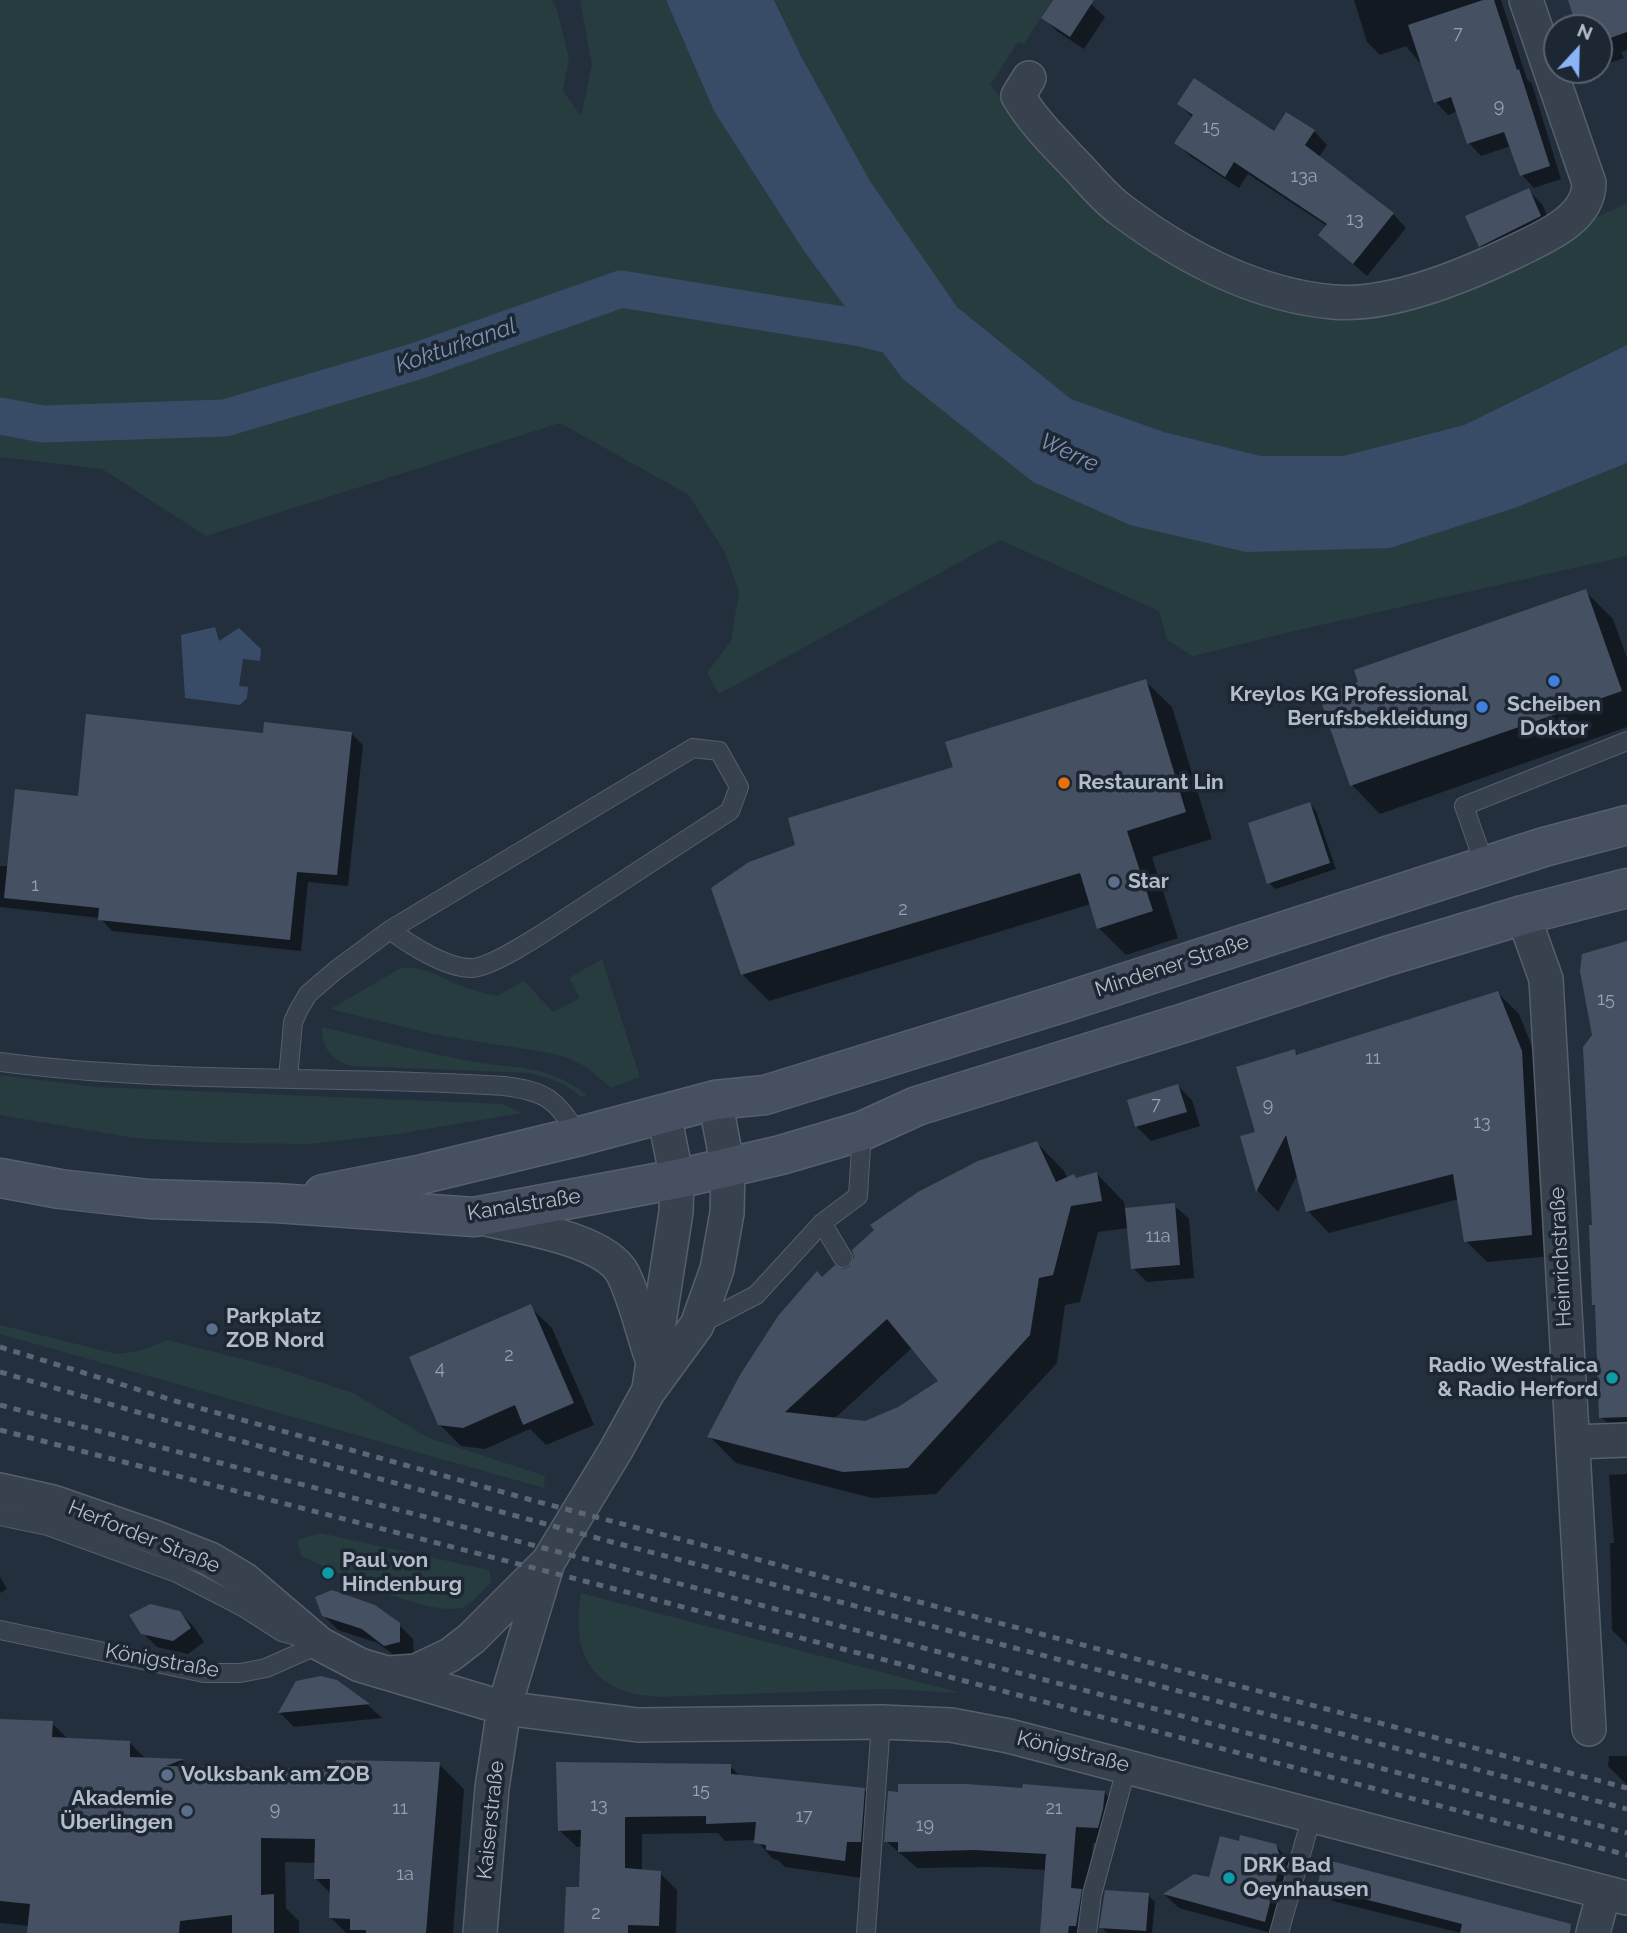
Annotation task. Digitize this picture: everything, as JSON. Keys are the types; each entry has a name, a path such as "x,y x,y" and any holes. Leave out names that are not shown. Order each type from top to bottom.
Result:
{"main road":[{"name":"Mindener Straße","path":"715,1100 765,1095 805,1083 1544,847 1627,825"},
{"path":"728,1168 862,1131 917,1106 1387,956 1523,915 1627,888"},
{"name":"Kanalstraße","path":"276,1203 423,1174 715,1100"},
{"name":"Kanalstraße","path":"0,1178 60,1189 136,1198 276,1203 474,1217 728,1168"}],"street":[{"path":"1029,78 1018,96 1030,117 1119,209 1193,258 1273,291 1335,302 1394,297 1478,270 1551,234 1573,217 1589,196 1589,183 1531,1"},
{"name":"Heinrichstraße","path":"1523,915 1545,979 1589,1729"},
{"name":"Herforder Straße","path":"651,1377 697,1325 717,1269 727,1213 728,1168 715,1100"},
{"name":"Herforder Straße","path":"382,1674 416,1671 450,1655 472,1638 548,1562 636,1418 651,1377 676,1212 677,1179 664,1114"},
{"path":"474,1217 582,1243 606,1255 623,1272 651,1377"},
{"path":"1574,1442 1627,1440"},
{"name":"Herforder Straße","path":"0,1489 53,1502 210,1559 245,1580 320,1644 360,1665 382,1674 505,1708 548,1562"},
{"name":"Königstraße","path":"505,1708 638,1725 881,1721 951,1725 1009,1735 1616,1895"},
{"name":"Kaiserstraße","path":"480,1933 492,1788 505,1708"},
{"path":"1593,1933 1616,1895"}],"lane":[{"path":"1485,866 1464,806 1627,741"},
{"path":"288,1079 293,1022 308,994 390,930 694,748 719,751 739,787 730,811 522,946 484,965 472,968 433,956 407,943 390,930"},
{"path":"0,1062 90,1072 480,1084 531,1090 546,1096 562,1111 580,1136"},
{"path":"697,1325 756,1295 822,1223 858,1196 862,1131"},
{"path":"822,1223 844,1258"},
{"path":"0,1516 48,1526 177,1573 243,1607 282,1632 320,1644"},
{"name":"Königstraße","path":"0,1630 204,1673 240,1673 266,1668 320,1644"},
{"path":"866,1933 881,1721"},
{"path":"1087,1933 1092,1894 1127,1766"},
{"path":"1279,1933 1312,1815"}],"green space":[{"path":"0,0 552,0 569,59 563,91 581,116 592,65 580,0 666,0 714,111 903,379 1390,548 1515,508 1627,463 1627,556 1193,656 1167,640 1159,611 1000,540 719,694 707,673 731,641 739,591 724,551 689,495 560,423 206,536 102,469 0,457"},
{"path":"774,0 1052,0 1024,44 1018,42 990,85 1023,126 1113,215 1335,314 1576,227 1627,203 1627,345 1464,425 1343,456 1261,456 1164,432 1071,399 957,307 870,181 802,58"},
{"path":"602,959 640,1077 611,1088 586,1067 569,1058 432,1034 331,1009 399,969 414,968 463,987 497,996 524,981 553,1012 580,998 569,978"},
{"path":"322,1027 446,1056 542,1072 571,1084 587,1095 581,1097 557,1082 529,1073 352,1066 333,1057 329,1052 323,1041"},
{"path":"0,1075 96,1087 502,1104 522,1113 398,1134 309,1144 134,1138 0,1115"},
{"path":"0,1325 117,1354 143,1350 167,1340 277,1368 353,1393 429,1438 545,1476 544,1488 0,1334"},
{"path":"320,1533 489,1570 491,1582 468,1605 454,1609 411,1601 301,1556 297,1540"},
{"path":"581,1593 961,1693 888,1689 657,1697 628,1692 609,1684 589,1664 579,1638"}],"water":[{"name":"Werre","path":"666,0 774,0 802,58 870,181 957,307 1071,399 1164,432 1261,456 1343,456 1464,425 1627,345 1627,463 1515,508 1390,548 1246,552 1130,525 1033,482 903,379 869,334 861,328 804,251 714,111"},
{"path":"215,627 219,641 239,628 261,649 260,661 243,659 239,686 248,687 247,698 240,705 185,698 181,635"}],"building":[{"path":"1053,0 1094,0 1070,37 1041,18"},
{"path":"1483,0 1494,0 1550,166 1520,176 1504,132 1467,144 1451,97 1434,103 1408,25"},
{"path":"1568,0 1627,0 1627,32 1613,37 1613,14 1572,14"},
{"path":"1194,78 1274,131 1286,112 1315,130 1305,145 1394,213 1353,264 1318,235 1327,224 1234,162 1225,177 1174,143 1193,115 1177,104"},
{"path":"1529,188 1541,216 1479,247 1465,216"},
{"path":"1586,589 1622,691 1350,786 1319,696 1358,682 1354,670"},
{"path":"1146,679 1186,812 1127,831 1153,911 1097,929 1080,873 741,975 711,888 749,862 795,845 788,818 953,767 945,742"},
{"path":"86,714 263,733 264,722 352,732 337,875 297,872 290,940 98,920 99,908 4,898 15,789 78,796"},
{"path":"1310,802 1330,863 1267,884 1248,823"},
{"path":"1627,941 1627,1417 1599,1418 1595,1305 1592,1305 1589,1225 1592,1225 1583,1047 1592,1035 1580,971 1582,954"},
{"path":"1498,991 1522,1051 1532,1235 1464,1242 1453,1174 1306,1212 1286,1135 1256,1192 1240,1136 1255,1132 1236,1067 1295,1049 1296,1055"},
{"path":"1178,1084 1187,1112 1135,1127 1127,1100"},
{"path":"1037,1141 1056,1182 1074,1174 1076,1178 1097,1172 1102,1201 1071,1206 1053,1275 1039,1278 1030,1335 908,1468 843,1472 707,1437 740,1375 778,1316 817,1271 822,1277 835,1265 843,1269 849,1267 854,1258 852,1250 874,1230 870,1225 918,1192 978,1161","holes":["887,1319 938,1381 898,1407 865,1421 785,1412"]},
{"path":"1175,1203 1180,1265 1131,1269 1125,1208"},
{"path":"531,1304 574,1403 523,1425 515,1405 463,1428 438,1425 409,1357"},
{"path":"332,1590 375,1605 400,1623 400,1642 384,1646 362,1629 322,1616 315,1597"},
{"path":"150,1604 180,1611 191,1628 173,1641 141,1634 129,1615"},
{"path":"321,1676 337,1680 370,1704 278,1713 296,1681"},
{"path":"0,1719 53,1721 52,1737 130,1741 130,1757 184,1759 166,1766 329,1769 337,1760 440,1762 426,1933 366,1933 366,1930 350,1930 350,1919 329,1918 330,1879 314,1879 315,1839 261,1838 261,1895 274,1894 274,1933 232,1933 232,1915 180,1921 179,1933 27,1933 30,1904 0,1901"},
{"path":"556,1762 731,1764 731,1774 865,1788 861,1842 847,1842 845,1861 766,1850 766,1845 754,1843 756,1822 706,1824 706,1816 625,1817 625,1868 661,1871 659,1926 628,1925 628,1933 564,1933 566,1887 579,1887 581,1830 558,1831"},
{"path":"898,1784 966,1784 1022,1788 1023,1784 1105,1791 1098,1828 1076,1827 1071,1888 1082,1889 1076,1926 1069,1926 1068,1933 1040,1933 1046,1854 974,1850 898,1852 898,1842 884,1842 888,1791 898,1792"},
{"name":"DRK Bad Oeynhausen","path":"1240,1835 1276,1844 1281,1860 1265,1922 1163,1894 1194,1874 1209,1877 1220,1836 1239,1841"},
{"path":"1324,1859 1571,1924 1570,1933 1460,1933 1462,1924 1317,1887"},
{"path":"1105,1890 1149,1893 1146,1931 1099,1928"}],"waterway":[{"name":"Kokturkanal","path":"0,416 43,424 225,418 417,361 621,289 861,328 910,340"}],"railway":[{"path":"0,1347 185,1404 535,1501 1627,1788"},
{"path":"0,1372 178,1424 612,1542 1627,1809"},
{"path":"0,1405 1627,1833"},
{"path":"0,1430 1627,1855"}],"place":[{"name":"Scheiben Doktor","path":"1554,681"},
{"name":"Kreylos KG Professional Berufsbekleidung","path":"1482,707"},
{"name":"Restaurant Lin","path":"1064,783"},
{"name":"Star","path":"1114,882"},
{"name":"Parkplatz ZOB Nord","path":"212,1329"},
{"name":"Radio Westfalica & Radio Herford","path":"1612,1378"},
{"name":"Paul von Hindenburg","path":"328,1573"},
{"name":"Volksbank am ZOB","path":"167,1775"},
{"name":"Akademie Überlingen","path":"187,1811"},
{"name":"DRK Bad Oeynhausen","path":"1229,1878"}]}
